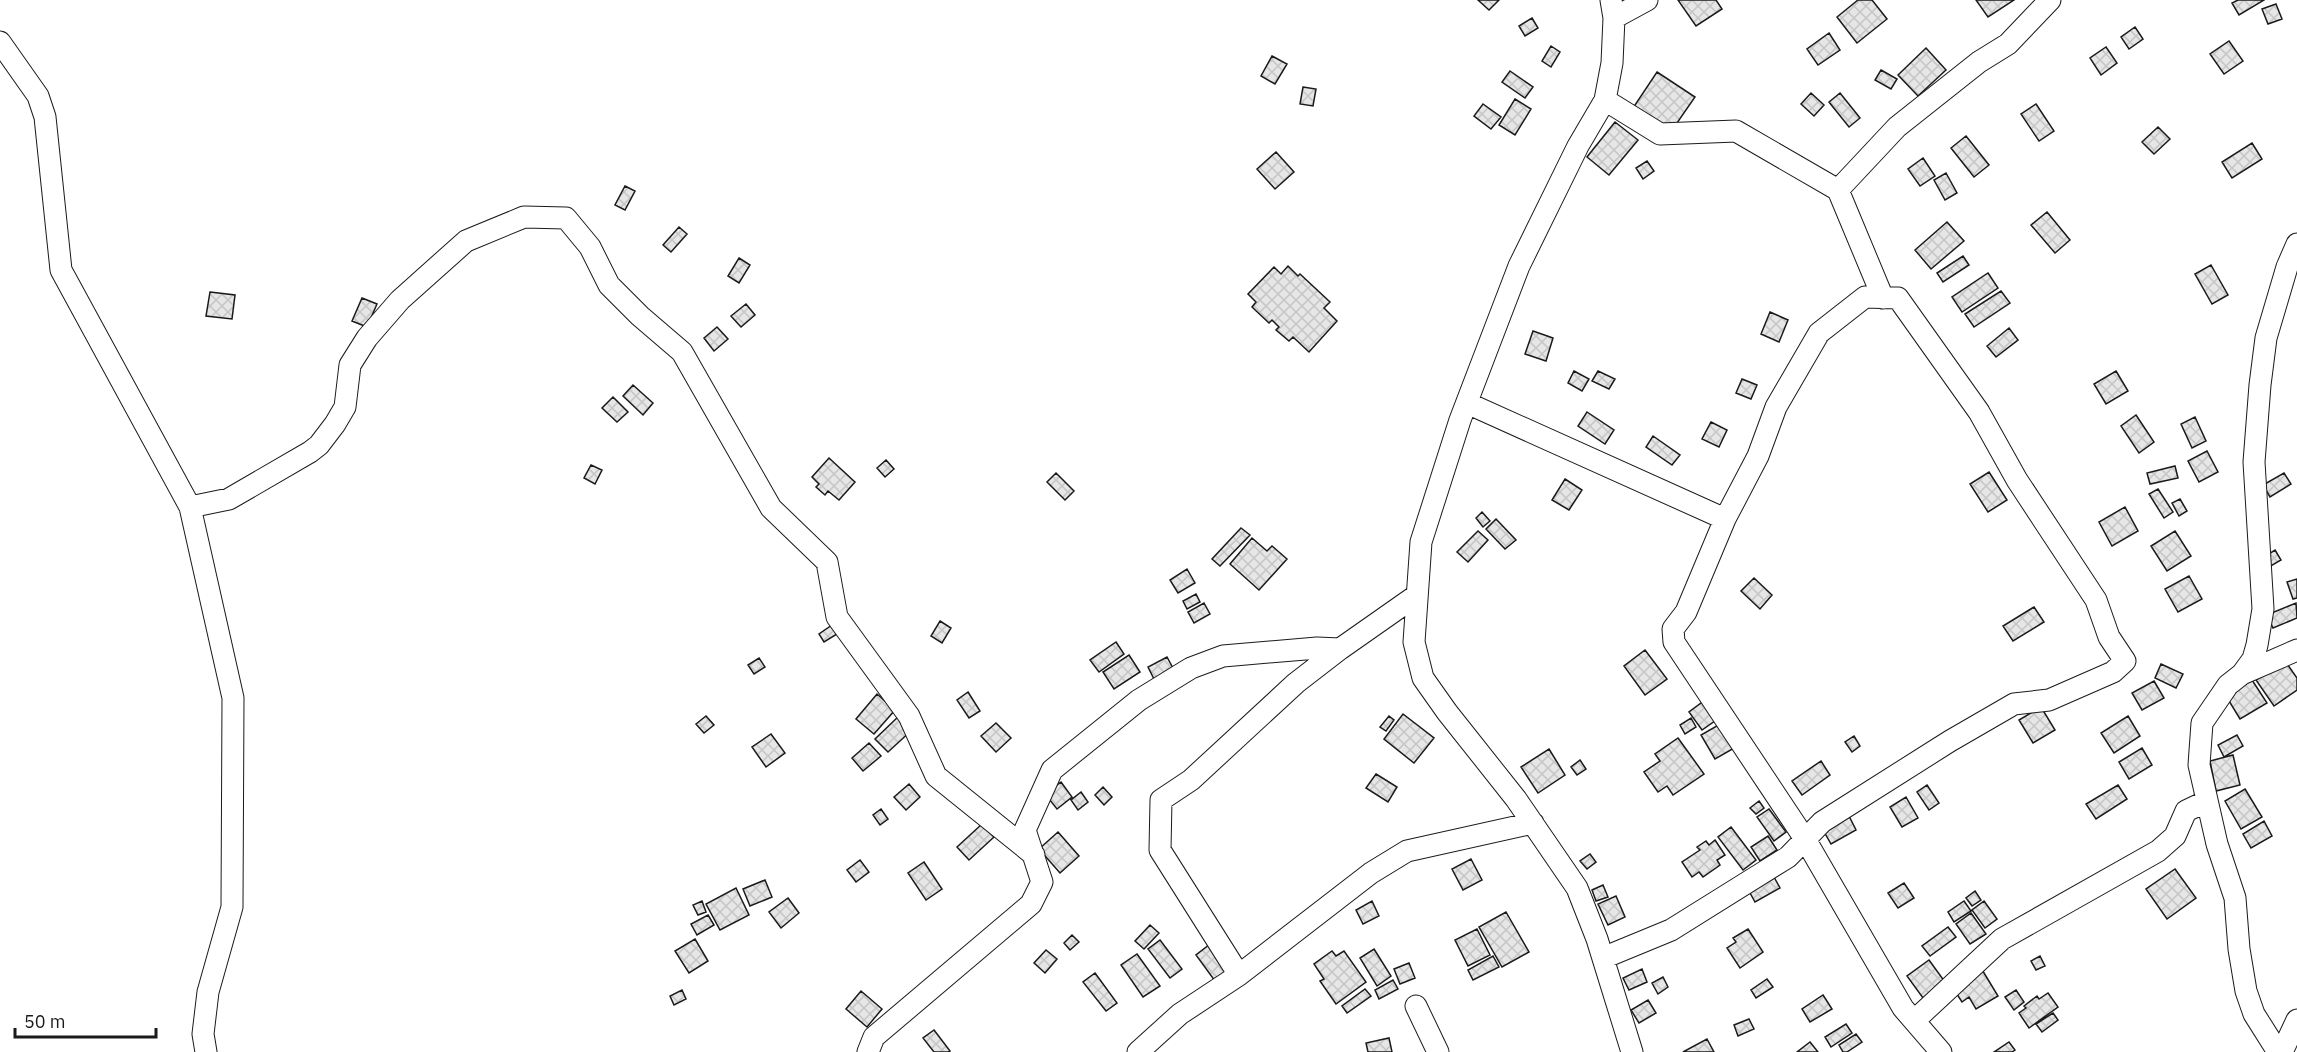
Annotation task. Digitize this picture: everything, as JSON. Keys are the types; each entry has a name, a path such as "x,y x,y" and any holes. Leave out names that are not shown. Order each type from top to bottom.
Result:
{"street":[{"path":"1632,1052 1603,958 1577,888 1533,823 1423,678 1414,642 1421,542 1467,403 1519,266 1578,146 1605,100 1612,63 1612,9 1647,0"},
{"path":"1838,190 1897,127 1979,62 2008,44 2050,0"},
{"path":"0,42 39,96 45,117 61,270 190,507 233,698 232,907 208,992 203,1034 206,1052"},
{"path":"1605,100 1660,134 1736,131 1838,190 1883,298"},
{"path":"190,507 229,499 319,445 345,407 350,365 367,338 400,300 466,241 524,217 566,218 590,247 609,285 640,316 682,352 771,508 827,562 837,617 909,716 936,776 1034,855"},
{"path":"2297,244 2287,267 2266,338 2254,462 2263,609 2253,659 2242,674 2229,685 2202,723 2199,765 2217,844 2235,898 2246,991 2254,1014 2280,1052 2297,1020"},
{"path":"1603,958 1671,930 1788,857 1805,839 1822,822 1950,741 2014,704 2049,700 2113,672 2125,661 2109,637 2097,600 2016,480 1979,412 1898,298 1865,297 1819,333 1776,407 1758,456 1725,519 1686,612 1673,629 1674,642 1805,839 1903,1008 1941,1052"},
{"path":"1467,403 1725,519"},
{"path":"1239,975 1160,850 1161,800 1191,780 1296,683 1340,649 1418,595"},
{"path":"868,1052 874,1037 1031,904 1042,882 1025,830 1052,770 1139,700 1191,668 1223,656 1317,648 1340,649"},
{"path":"2242,674 2297,650"},
{"path":"1915,1020 2002,939 2158,851 2175,836 2186,811 2207,801"},
{"path":"1138,1052 1180,1014 1239,975 1371,873 1407,851 1533,823"},
{"path":"1416,1006 1438,1052"}],"building":[{"path":"1478,0 1499,0 1489,10"},
{"path":"1678,0 1716,0 1722,9 1696,26"},
{"path":"1858,0 1872,0 1887,19 1857,43 1837,17"},
{"path":"1976,0 2014,0 1988,17"},
{"path":"2238,0 2264,0 2239,15 2232,3"},
{"path":"2276,4 2282,19 2268,24 2262,9"},
{"path":"1532,18 1538,28 1525,36 1519,26"},
{"path":"2135,27 2143,39 2129,49 2121,37"},
{"path":"1829,33 1840,50 1818,65 1807,49"},
{"path":"2229,41 2243,61 2224,74 2210,54"},
{"path":"1551,46 1560,52 1551,67 1542,61"},
{"path":"2106,47 2117,63 2101,75 2090,58"},
{"path":"1926,48 1946,70 1918,96 1898,75"},
{"path":"1272,56 1287,64 1275,84 1261,76"},
{"path":"1881,70 1897,79 1891,89 1875,80"},
{"path":"1510,71 1533,87 1525,98 1502,82"},
{"path":"1657,72 1695,97 1668,136 1631,111"},
{"path":"1303,87 1316,89 1313,106 1300,104"},
{"path":"1811,93 1824,105 1814,116 1801,104"},
{"path":"1840,93 1860,118 1849,127 1829,102"},
{"path":"1515,99 1531,109 1515,135 1499,125"},
{"path":"1483,104 1501,117 1491,129 1474,116"},
{"path":"2036,104 2054,131 2039,141 2021,114"},
{"path":"1615,122 1638,140 1609,175 1587,157"},
{"path":"2158,127 2170,139 2154,154 2142,142"},
{"path":"1966,136 1989,165 1974,177 1951,148"},
{"path":"2252,143 2262,159 2232,178 2222,162"},
{"path":"1276,152 1294,172 1275,189 1257,169"},
{"path":"1923,158 1935,176 1920,186 1908,169"},
{"path":"1647,161 1654,171 1643,179 1636,168"},
{"path":"1946,173 1957,193 1945,200 1934,180"},
{"path":"625,186 635,191 625,210 615,205"},
{"path":"2047,212 2070,240 2055,253 2031,225"},
{"path":"1947,222 1964,241 1931,269 1915,250"},
{"path":"679,227 687,234 671,252 663,245"},
{"path":"1963,256 1969,265 1943,282 1937,273"},
{"path":"739,258 750,265 739,283 728,276"},
{"path":"2211,265 2228,295 2212,304 2195,274"},
{"path":"1288,266 1330,302 1324,308 1337,321 1309,352 1293,337 1289,341 1276,330 1279,327 1272,320 1269,323 1252,307 1256,302 1248,294 1274,267 1281,274"},
{"path":"1988,273 1998,288 1962,312 1952,297"},
{"path":"2001,291 2010,303 1974,327 1965,314"},
{"path":"210,292 235,295 232,319 206,316"},
{"path":"362,298 377,304 367,327 352,321"},
{"path":"746,304 755,315 741,327 731,316"},
{"path":"1770,312 1788,320 1779,342 1761,334"},
{"path":"717,327 728,339 714,351 704,338"},
{"path":"2009,328 2018,340 1996,357 1987,346"},
{"path":"1533,331 1553,338 1546,361 1525,354"},
{"path":"1574,371 1589,379 1582,391 1568,383"},
{"path":"1598,371 1615,379 1609,389 1592,381"},
{"path":"2116,371 2128,391 2106,404 2094,384"},
{"path":"1742,379 1757,385 1751,399 1736,393"},
{"path":"633,385 653,403 643,415 623,396"},
{"path":"613,397 628,412 617,422 602,408"},
{"path":"1587,412 1614,430 1605,444 1578,426"},
{"path":"2136,415 2154,442 2139,453 2121,426"},
{"path":"2195,417 2206,441 2192,448 2181,424"},
{"path":"1711,422 1727,430 1719,447 1702,439"},
{"path":"1653,436 1680,455 1672,465 1646,447"},
{"path":"2207,451 2218,472 2199,482 2188,461"},
{"path":"829,458 855,482 839,500 828,491 825,495 816,487 819,484 812,477"},
{"path":"886,460 894,469 885,477 877,468"},
{"path":"591,465 602,470 595,484 584,478"},
{"path":"2175,466 2178,478 2150,484 2147,473"},
{"path":"1989,472 2007,500 1988,512 1970,484"},
{"path":"1056,473 1074,491 1065,500 1047,482"},
{"path":"2284,473 2291,484 2270,497 2263,485"},
{"path":"1565,479 1582,490 1569,510 1552,500"},
{"path":"2158,489 2173,512 2164,518 2149,494"},
{"path":"2180,499 2187,511 2179,516 2172,503"},
{"path":"2125,507 2138,531 2112,546 2099,522"},
{"path":"1482,512 1490,521 1483,527 1476,518"},
{"path":"1496,519 1516,540 1505,549 1486,529"},
{"path":"1241,528 1250,535 1220,566 1212,559"},
{"path":"1478,531 1488,540 1468,562 1457,552"},
{"path":"2175,531 2191,556 2167,571 2151,546"},
{"path":"1252,538 1267,551 1272,546 1287,559 1259,590 1230,564"},
{"path":"2275,550 2281,560 2269,567 2264,557"},
{"path":"1187,569 1195,583 1178,593 1170,580"},
{"path":"2189,576 2202,599 2178,612 2165,589"},
{"path":"1754,578 1772,595 1760,609 1741,591"},
{"path":"2297,579 2297,598 2293,599 2287,582"},
{"path":"1196,594 1200,602 1187,609 1183,601"},
{"path":"1204,603 1210,614 1194,623 1188,612"},
{"path":"2296,603 2297,618 2273,628 2267,615"},
{"path":"2034,607 2044,622 2013,641 2003,626"},
{"path":"940,621 951,628 942,643 931,636"},
{"path":"832,625 837,634 824,642 819,634"},
{"path":"1116,642 1124,654 1099,672 1090,660"},
{"path":"1645,650 1667,679 1645,695 1624,666"},
{"path":"1129,655 1140,672 1114,689 1103,672"},
{"path":"1167,657 1174,670 1155,681 1148,667"},
{"path":"759,658 765,667 754,674 748,665"},
{"path":"2285,661 2297,678 2297,690 2274,706 2256,680"},
{"path":"2161,664 2183,674 2176,688 2155,678"},
{"path":"2252,680 2267,703 2240,719 2226,696"},
{"path":"2154,681 2164,698 2142,710 2132,693"},
{"path":"968,692 980,711 969,718 957,700"},
{"path":"877,694 895,710 874,734 856,719"},
{"path":"1705,700 1719,718 1702,730 1689,712"},
{"path":"2041,707 2055,730 2033,743 2019,720"},
{"path":"1403,714 1434,738 1414,763 1384,739"},
{"path":"900,715 913,729 888,752 875,739"},
{"path":"706,716 714,725 704,733 696,724"},
{"path":"1389,716 1394,720 1386,731 1380,727"},
{"path":"2128,716 2140,736 2114,753 2101,733"},
{"path":"1691,718 1696,727 1685,734 1680,725"},
{"path":"996,723 1011,738 996,752 981,736"},
{"path":"1722,723 1736,747 1715,759 1701,735"},
{"path":"771,734 785,753 766,767 752,747"},
{"path":"2237,735 2243,746 2224,757 2218,745"},
{"path":"1854,736 1860,746 1852,752 1845,742"},
{"path":"1678,738 1704,774 1673,795 1667,786 1658,792 1644,772 1660,761 1655,754"},
{"path":"869,743 881,756 863,771 852,758"},
{"path":"2142,748 2152,765 2129,779 2119,762"},
{"path":"1549,749 1565,775 1538,793 1521,767"},
{"path":"2233,755 2240,785 2216,791 2210,761"},
{"path":"1580,760 1586,769 1577,775 1571,767"},
{"path":"1821,761 1830,775 1802,795 1792,781"},
{"path":"1376,774 1397,787 1388,802 1366,788"},
{"path":"1061,782 1072,797 1057,809 1045,794"},
{"path":"909,784 920,797 906,810 894,797"},
{"path":"1927,785 1939,803 1929,810 1917,792"},
{"path":"2118,785 2127,799 2096,819 2086,804"},
{"path":"1103,787 1112,797 1104,805 1095,795"},
{"path":"2245,789 2262,817 2241,829 2225,801"},
{"path":"1081,792 1088,802 1078,810 1071,800"},
{"path":"1906,797 1918,818 1902,827 1890,807"},
{"path":"1759,801 1764,808 1756,814 1750,808"},
{"path":"881,809 888,819 880,825 873,815"},
{"path":"1769,809 1786,832 1774,841 1757,817"},
{"path":"1848,814 1856,830 1831,844 1822,828"},
{"path":"2264,821 2272,836 2251,848 2243,834"},
{"path":"982,824 994,837 969,860 957,847"},
{"path":"1731,827 1756,860 1743,870 1718,837"},
{"path":"1058,832 1079,856 1060,873 1039,849"},
{"path":"1768,836 1777,850 1760,861 1751,847"},
{"path":"1715,840 1725,855 1717,860 1720,865 1703,877 1699,872 1692,877 1682,862 1700,850 1697,847 1706,841 1709,845"},
{"path":"1590,854 1596,862 1587,869 1580,861"},
{"path":"1471,859 1482,880 1463,890 1452,869"},
{"path":"860,860 869,872 856,882 847,870"},
{"path":"924,862 942,889 926,900 908,873"},
{"path":"2175,869 2196,898 2167,919 2146,889"},
{"path":"1774,877 1780,888 1755,902 1749,891"},
{"path":"765,880 772,897 750,906 743,889"},
{"path":"1904,883 1914,898 1898,908 1888,893"},
{"path":"1603,885 1608,897 1596,901 1592,890"},
{"path":"736,888 749,915 720,930 706,904"},
{"path":"1975,891 1981,900 1972,906 1966,898"},
{"path":"1616,896 1625,917 1608,925 1598,904"},
{"path":"788,898 799,913 781,928 769,912"},
{"path":"702,901 706,912 698,915 693,905"},
{"path":"1372,901 1379,916 1363,924 1356,910"},
{"path":"1964,901 1971,911 1954,922 1948,912"},
{"path":"1984,901 1997,919 1985,928 1972,910"},
{"path":"1506,912 1529,952 1502,967 1479,927"},
{"path":"1971,913 1986,934 1970,944 1956,924"},
{"path":"708,915 714,925 697,935 691,924"},
{"path":"1150,925 1159,933 1144,949 1135,941"},
{"path":"1948,927 1956,937 1930,956 1922,946"},
{"path":"1477,929 1490,955 1468,966 1455,940"},
{"path":"1748,929 1763,952 1740,968 1727,948 1736,942 1733,938"},
{"path":"1072,935 1079,942 1070,950 1064,943"},
{"path":"695,939 708,961 689,973 675,951"},
{"path":"1160,940 1182,969 1170,978 1148,949"},
{"path":"1214,941 1233,968 1215,981 1196,955"},
{"path":"1374,949 1391,976 1377,986 1360,958"},
{"path":"1046,950 1057,959 1045,973 1034,963"},
{"path":"1332,951 1336,956 1344,951 1366,982 1336,1004 1320,981 1324,979 1314,964"},
{"path":"1137,954 1160,986 1143,997 1121,965"},
{"path":"1493,956 1499,967 1473,980 1468,970"},
{"path":"2040,956 2045,966 2036,970 2031,961"},
{"path":"1929,960 1945,982 1923,998 1907,976"},
{"path":"1409,963 1415,978 1400,984 1394,969"},
{"path":"1978,963 1998,996 1976,1009 1969,997 1962,1002 1953,988"},
{"path":"1642,969 1647,982 1629,990 1623,978"},
{"path":"1095,973 1117,1003 1106,1011 1083,982"},
{"path":"1663,977 1668,987 1658,994 1652,983"},
{"path":"1767,979 1773,987 1756,998 1751,990"},
{"path":"1393,980 1398,989 1379,999 1375,990"},
{"path":"1365,989 1371,996 1347,1013 1342,1006"},
{"path":"682,990 686,999 674,1005 670,996"},
{"path":"2016,990 2024,1002 2014,1010 2005,997"},
{"path":"861,991 882,1009 867,1027 846,1009"},
{"path":"2048,993 2058,1007 2029,1028 2019,1013 2037,996 2039,999"},
{"path":"1823,995 1832,1009 1810,1022 1802,1009"},
{"path":"1648,1000 1656,1013 1639,1023 1631,1010"},
{"path":"2053,1013 2058,1020 2042,1032 2036,1024"},
{"path":"1749,1019 1754,1029 1738,1036 1734,1025"},
{"path":"1846,1024 1852,1033 1831,1047 1825,1037"},
{"path":"934,1030 950,1051 934,1052 923,1038"},
{"path":"1856,1034 1862,1042 1847,1052 1843,1052 1839,1045"},
{"path":"1389,1038 1392,1052 1368,1052 1366,1043"},
{"path":"1707,1039 1714,1052 1683,1052"},
{"path":"1810,1042 1818,1052 1797,1052"},
{"path":"2009,1042 2015,1050 1994,1052"}]}
